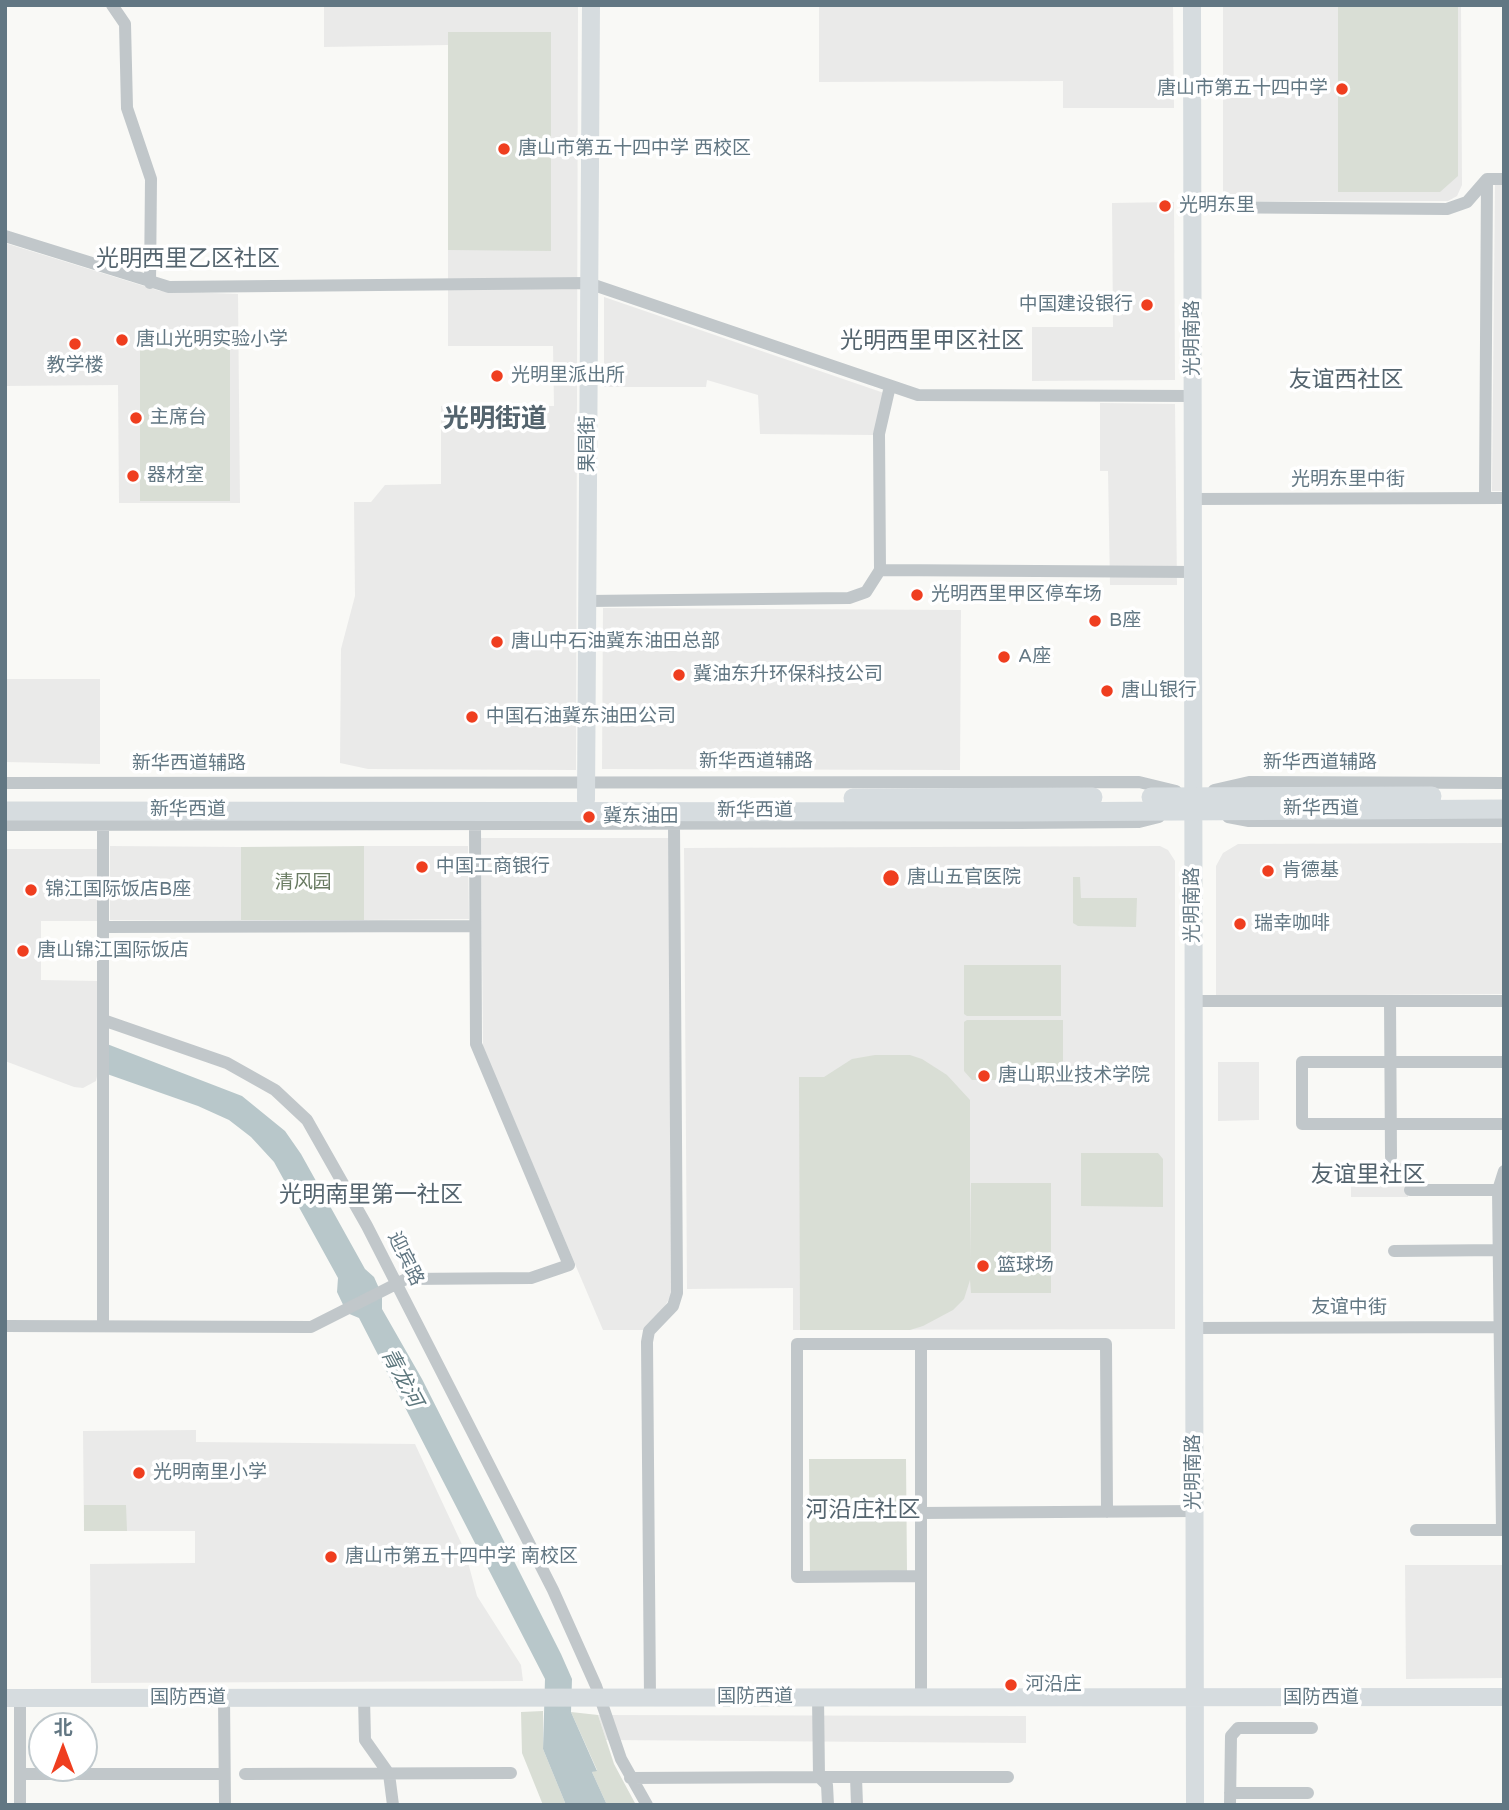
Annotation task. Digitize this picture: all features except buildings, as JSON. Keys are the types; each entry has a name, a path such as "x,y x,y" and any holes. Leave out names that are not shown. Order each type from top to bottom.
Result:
{"main road":[{"name":"新华西道","path":"5,800 587,791 1504,809"},
{"name":"新华西道","path":"5,811 1018,812 1193,802 1504,796"}],"street":[{"path":"112,5 125,24 127,108 151,179 150,283"},
{"name":"果园街","path":"587,791 591,5"},
{"name":"光明南路","path":"1192,5 1195,1805"},
{"path":"1485,498 1488,179"},
{"path":"1192,207 1447,209 1467,202 1480,183 1488,179 1504,179"},
{"path":"5,236 169,287 588,283 918,395 1193,396"},
{"path":"588,601 858,597 866,592 880,570 879,434 890,386"},
{"name":"光明东里中街","path":"1193,499 1504,498"},
{"path":"880,570 1194,572"},
{"name":"新华西道辅路","path":"5,825 1139,822 1249,782 1504,783"},
{"name":"新华西道辅路","path":"5,783 587,791"},
{"name":"新华西道辅路","path":"1193,802 1249,821 1504,821"},
{"path":"103,824 103,1326"},
{"path":"650,1697 648,1342 649,1331 673,1306 677,1293 674,824"},
{"path":"5,1326 311,1327 324,1323 341,1311 406,1279 531,1278 569,1265 476,1044 475,825"},
{"path":"103,927 475,926"},
{"path":"1194,1001 1504,1001"},
{"path":"1390,1001 1391,1157"},
{"name":"迎宾路","path":"103,1026 227,1063 292,1103 307,1120 341,1179 389,1286 552,1590 630,1777 647,1805"},
{"path":"1504,1062 1302,1062 1302,1124 1504,1124"},
{"path":"1416,1530 1503,1530 1503,1271 1502,1220 1498,1190 1504,1171"},
{"path":"1410,1190 1498,1190"},
{"path":"1394,1251 1501,1250"},
{"name":"友谊中街","path":"1194,1328 1502,1328"},
{"path":"921,1576 797,1577 797,1344 1106,1344 1107,1511"},
{"path":"921,1344 921,1697"},
{"path":"921,1513 1194,1511"},
{"name":"国防西道","path":"12,1698 532,1697 594,1693 650,1697 1504,1697"},
{"path":"818,1697 819,1777 827,1785 828,1805"},
{"path":"12,1698 20,1770 20,1805"},
{"path":"224,1698 225,1805"},
{"path":"364,1698 365,1740 389,1774 393,1805"},
{"path":"1308,1793 1230,1799 1231,1736 1238,1728 1312,1728"},
{"path":"5,1765 20,1770 223,1774"},
{"path":"245,1774 511,1773"},
{"path":"630,1777 1008,1777"},
{"path":"856,1777 857,1805"}],"shaded area":[{"path":"324,5 578,5 576,770 368,769 340,763 341,649 355,596 354,502 371,502 385,485 441,484 441,406 554,406 553,346 448,346 448,45 324,47"},
{"path":"819,5 1173,5 1174,108 1063,108 1063,81 819,82"},
{"name":"唐山市第五十四中学","path":"1223,5 1461,5 1462,185 1457,196 1448,201 1223,201"},
{"path":"1495,183 1504,183 1504,491 1492,491"},
{"path":"1174,202 1175,380 1032,381 1032,327 1113,327 1112,203"},
{"name":"唐山光明实验小学","path":"5,243 160,291 238,294 240,503 119,503 118,385 5,386"},
{"path":"604,297 884,393 873,435 760,434 758,395 707,380 706,387 604,387"},
{"path":"1100,403 1175,404 1177,585 1110,585 1108,471 1100,471"},
{"path":"603,608 961,610 960,770 602,769"},
{"path":"5,679 100,679 100,764 5,762"},
{"path":"481,838 669,838 671,1296 650,1330 603,1330 483,1047"},
{"path":"1504,843 1504,994 1216,996 1216,866 1223,853 1238,844"},
{"path":"110,846 241,847 241,920 110,920"},
{"path":"364,846 468,846 469,919 364,920"},
{"name":"唐山职业技术学院","path":"1160,846 1168,850 1175,861 1175,1329 793,1330 793,1288 687,1289 684,848"},
{"name":"唐山锦江国际饭店","path":"5,849 98,849 98,921 41,921 41,980 98,981 98,1071 96,1081 83,1088 5,1061"},
{"path":"1218,1062 1259,1062 1259,1120 1218,1121"},
{"path":"1351,1163 1408,1163 1408,1197 1351,1197"},
{"name":"唐山市第五十四中学 南校区","path":"196,1430 196,1442 415,1444 465,1551 477,1596 521,1665 523,1681 91,1683 90,1564 195,1563 195,1531 84,1531 83,1431"},
{"path":"1405,1565 1504,1565 1504,1678 1406,1679"},
{"path":"598,1715 1026,1716 1026,1743 606,1740"}],"green space":[{"path":"1338,5 1458,5 1458,176 1440,192 1338,192"},
{"name":"唐山市第五十四中学 西校区","path":"448,32 551,32 551,251 448,250"},
{"path":"140,338 230,338 230,501 140,501"},
{"name":"清风园","path":"364,846 364,920 241,920 241,847"},
{"path":"1073,877 1080,877 1081,898 1137,898 1136,927 1078,926 1073,923"},
{"path":"964,965 1061,965 1061,1016 967,1016 964,1014"},
{"path":"1063,1020 1063,1080 972,1080 964,1071 964,1022"},
{"path":"875,1055 910,1055 922,1059 947,1075 970,1100 970,1261 971,1183 1051,1183 1051,1293 971,1293 970,1280 964,1299 953,1310 910,1330 800,1330 799,1077 824,1077 852,1059"},
{"path":"1081,1153 1158,1153 1163,1159 1163,1207 1081,1206"},
{"path":"809,1459 906,1459 907,1572 810,1573"},
{"path":"84,1505 126,1505 127,1531 84,1531"},
{"path":"543,1711 543,1749 566,1805 543,1805 522,1753 521,1712"},
{"path":"571,1712 598,1715 614,1764 636,1805 607,1805 592,1772 597,1770"}],"water":[{"name":"青龙河","path":"107,1044 242,1096 285,1131 301,1154 365,1269 374,1277 382,1295 382,1309 422,1379 561,1654 572,1679 571,1712 597,1771 592,1772 607,1805 566,1805 543,1749 545,1679 359,1318 347,1313 337,1292 338,1278 274,1162 251,1137 229,1120 198,1106 107,1074"}],"place":[{"name":"唐山市第五十四中学","path":"1342,89"},
{"name":"唐山市第五十四中学 西校区","path":"504,149"},
{"name":"光明东里","path":"1165,206"},
{"name":"中国建设银行","path":"1147,305"},
{"name":"唐山光明实验小学","path":"122,340"},
{"name":"教学楼","path":"75,344"},
{"name":"光明里派出所","path":"497,376"},
{"name":"主席台","path":"136,418"},
{"name":"器材室","path":"133,476"},
{"name":"光明西里甲区停车场","path":"917,595"},
{"name":"B座","path":"1095,621"},
{"name":"唐山中石油冀东油田总部","path":"497,642"},
{"name":"A座","path":"1004,657"},
{"name":"冀油东升环保科技公司","path":"679,675"},
{"name":"唐山银行","path":"1107,691"},
{"name":"中国石油冀东油田公司","path":"472,717"},
{"name":"冀东油田","path":"589,817"},
{"name":"中国工商银行","path":"422,867"},
{"name":"肯德基","path":"1268,871"},
{"name":"唐山五官医院","path":"891,878"},
{"name":"锦江国际饭店B座","path":"31,890"},
{"name":"瑞幸咖啡","path":"1240,924"},
{"name":"唐山锦江国际饭店","path":"23,951"},
{"name":"唐山职业技术学院","path":"984,1076"},
{"name":"篮球场","path":"983,1266"},
{"name":"光明南里小学","path":"139,1473"},
{"name":"唐山市第五十四中学 南校区","path":"331,1557"},
{"name":"河沿庄","path":"1011,1685"}],"district":[{"name":"光明西里乙区社区","path":"188,260"},
{"name":"光明西里甲区社区","path":"932,342"},
{"name":"友谊西社区","path":"1346,381"},
{"name":"光明街道","path":"495,420"},
{"name":"友谊里社区","path":"1368,1176"},
{"name":"光明南里第一社区","path":"371,1196"},
{"name":"河沿庄社区","path":"863,1511"}]}
